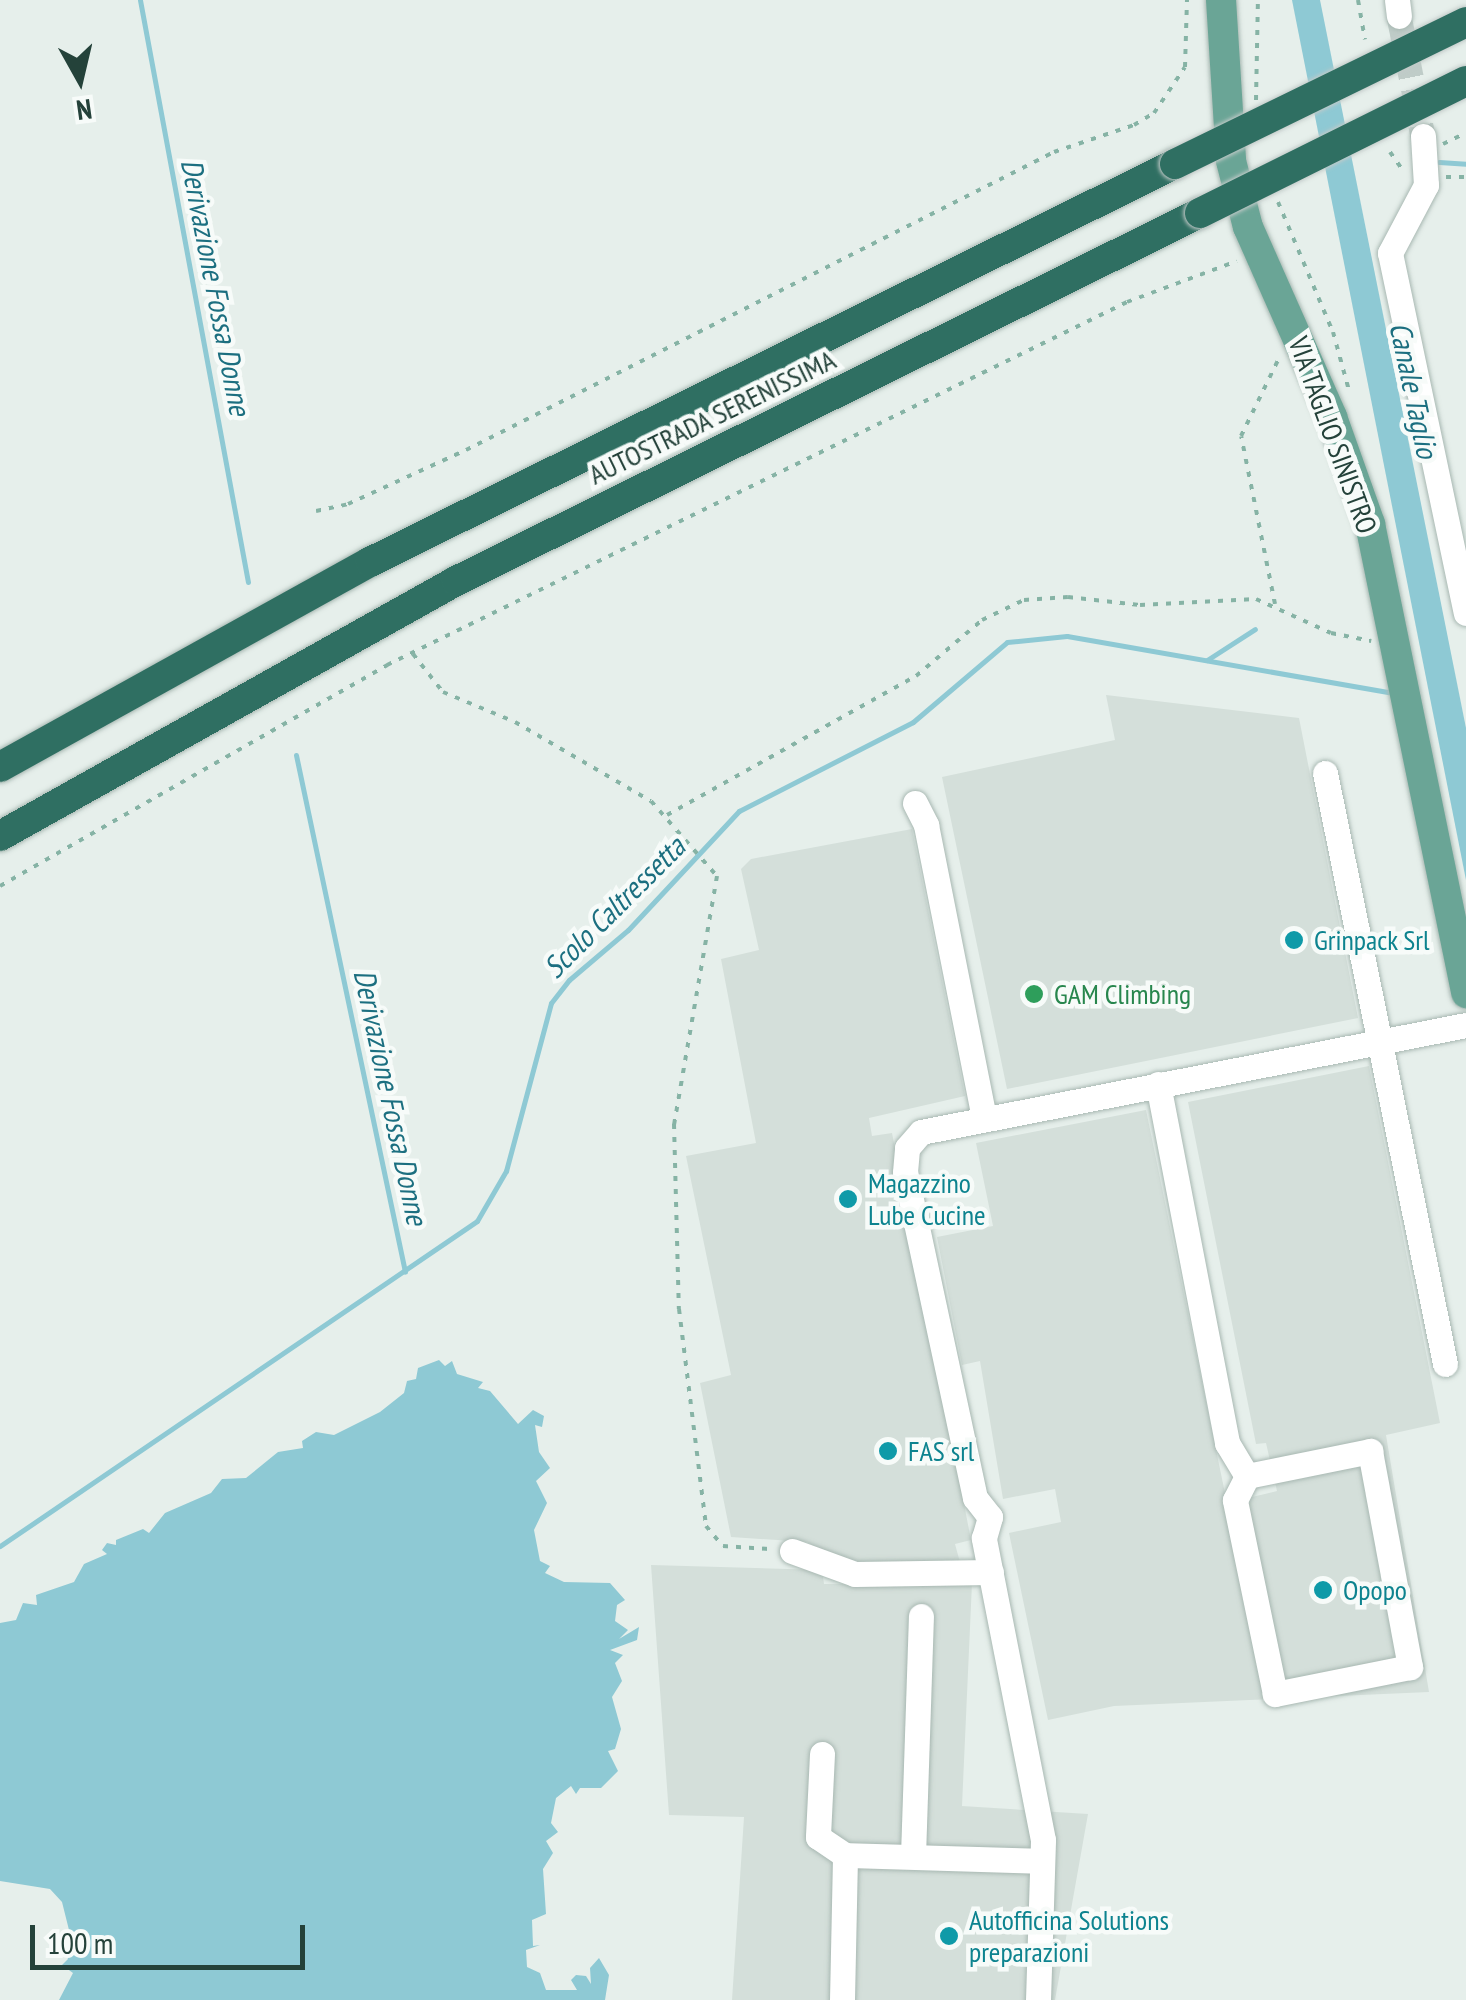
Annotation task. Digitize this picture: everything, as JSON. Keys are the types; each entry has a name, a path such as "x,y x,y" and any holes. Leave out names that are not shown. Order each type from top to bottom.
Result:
{"highway":[{"name":"AUTOSTRADA SERENISSIMA","path":"0,767 370,562 1466,22"},
{"name":"AUTOSTRADA SERENISSIMA","path":"0,836 132,758 456,582 1466,81"},
{"path":"0,746 299,587 370,562"},
{"path":"0,854 132,758"}],"main road":[{"name":"VIA TAGLIO SINISTRO","path":"1221,0 1224,97 1244,211 1358,487 1396,645 1466,993"}],"street":[{"path":"1423,136 1426,185 1390,253 1466,613"},
{"path":"1325,773 1444,1364"},
{"path":"915,803 926,825 984,1119"},
{"path":"1038,2000 1042,1860 984,1538 990,1517 975,1498 906,1172 907,1148 920,1132 1466,1025"},
{"path":"1158,1084 1227,1443 1247,1476"},
{"path":"1370,1451 1410,1667 1275,1694 1234,1500 1247,1476 1370,1451"},
{"path":"792,1551 855,1574 990,1572"},
{"path":"913,1856 921,1616"},
{"path":"822,1754 818,1836 844,1854 1042,1860"},
{"path":"842,2000 844,1854"}],"path":[{"path":"316,511 348,504 499,434 940,205 1054,152 1144,119 1185,67 1187,0"},
{"path":"1256,101 1258,0"},
{"path":"1358,0 1365,39"},
{"path":"1276,192 1334,332 1352,404"},
{"path":"0,886 413,654 1127,302 1242,259 1236,244"},
{"path":"1276,607 1241,436 1274,378 1279,354"},
{"path":"667,814 916,676 982,620 1024,600 1068,596 1140,605 1256,599 1331,632 1396,645"},
{"path":"413,654 443,692 598,766 667,814 682,839 709,863 718,890 674,1124 681,1328 706,1526 723,1546 792,1551"}],"shaded area":[{"path":"1106,695 1299,718 1358,1018 1007,1089 942,777 1115,740"},
{"path":"912,829 965,1096 869,1118 872,1136 892,1133 971,1540 955,1544 961,1566 842,1564 807,1542 731,1537 700,1383 731,1375 686,1156 756,1143 721,959 759,950 741,869 751,859"},
{"path":"1369,1066 1440,1423 1386,1435 1429,1692 1114,1706 1048,1720 1009,1533 1061,1522 1055,1489 1003,1499 980,1361 962,1365 937,1237 993,1226 976,1143 1146,1110 1227,1503 1277,1491 1266,1443 1256,1444 1188,1102"},
{"path":"651,1565 822,1570 824,1584 972,1583 962,1806 1088,1814 1055,2000 732,2000 744,1817 669,1815"}],"water":[{"path":"1292,0 1320,0 1466,728 1466,880"},
{"path":"439,1360 445,1366 452,1361 457,1374 483,1382 478,1388 490,1391 518,1424 533,1410 544,1416 542,1427 535,1425 539,1452 550,1468 536,1481 547,1503 534,1530 540,1561 550,1566 545,1573 564,1582 610,1583 625,1600 617,1605 615,1621 628,1630 619,1639 639,1627 637,1640 610,1650 623,1655 615,1663 622,1681 612,1697 621,1729 615,1749 608,1751 618,1771 601,1788 580,1788 576,1794 571,1786 556,1798 551,1823 558,1832 546,1841 553,1853 543,1869 546,1914 532,1920 533,1946 540,1945 526,1950 527,1967 540,1973 546,1990 577,1990 571,1980 576,1975 586,1976 591,1984 590,1968 599,1958 609,1975 605,2000 59,2000 73,1973 62,1965 68,1959 62,1943 69,1942 63,1940 69,1930 62,1902 50,1889 0,1881 0,1623 16,1620 23,1603 37,1605 36,1595 74,1582 84,1564 107,1554 102,1550 107,1543 116,1545 116,1540 143,1529 149,1533 165,1513 211,1493 222,1479 246,1478 278,1452 303,1448 302,1441 316,1432 334,1435 380,1412 404,1393 407,1381 416,1379 418,1368"}],"waterway":[{"name":"Derivazione Fossa Donne","path":"140,0 248,582"},
{"path":"1439,162 1466,164"},
{"path":"1207,660 1255,629"},
{"name":"Scolo Caltressetta","path":"0,1546 477,1221 506,1171 551,1003 569,980 628,930 739,811 913,722 1007,642 1067,636 1389,692"},
{"name":"Derivazione Fossa Donne","path":"296,755 405,1272"}],"tunnel":[{"path":"1399,16 1423,136"}],"place":[{"name":"Grinpack Srl","path":"1294,940"},
{"name":"GAM Climbing","path":"1034,994"},
{"name":"Magazzino Lube Cucine","path":"848,1199"},
{"name":"FAS srl","path":"888,1451"},
{"name":"Opopo","path":"1323,1590"},
{"name":"Autofficina Solutions preparazioni","path":"949,1936"}],"water label":[{"name":"Canale Taglio","path":"1414,390"}]}
